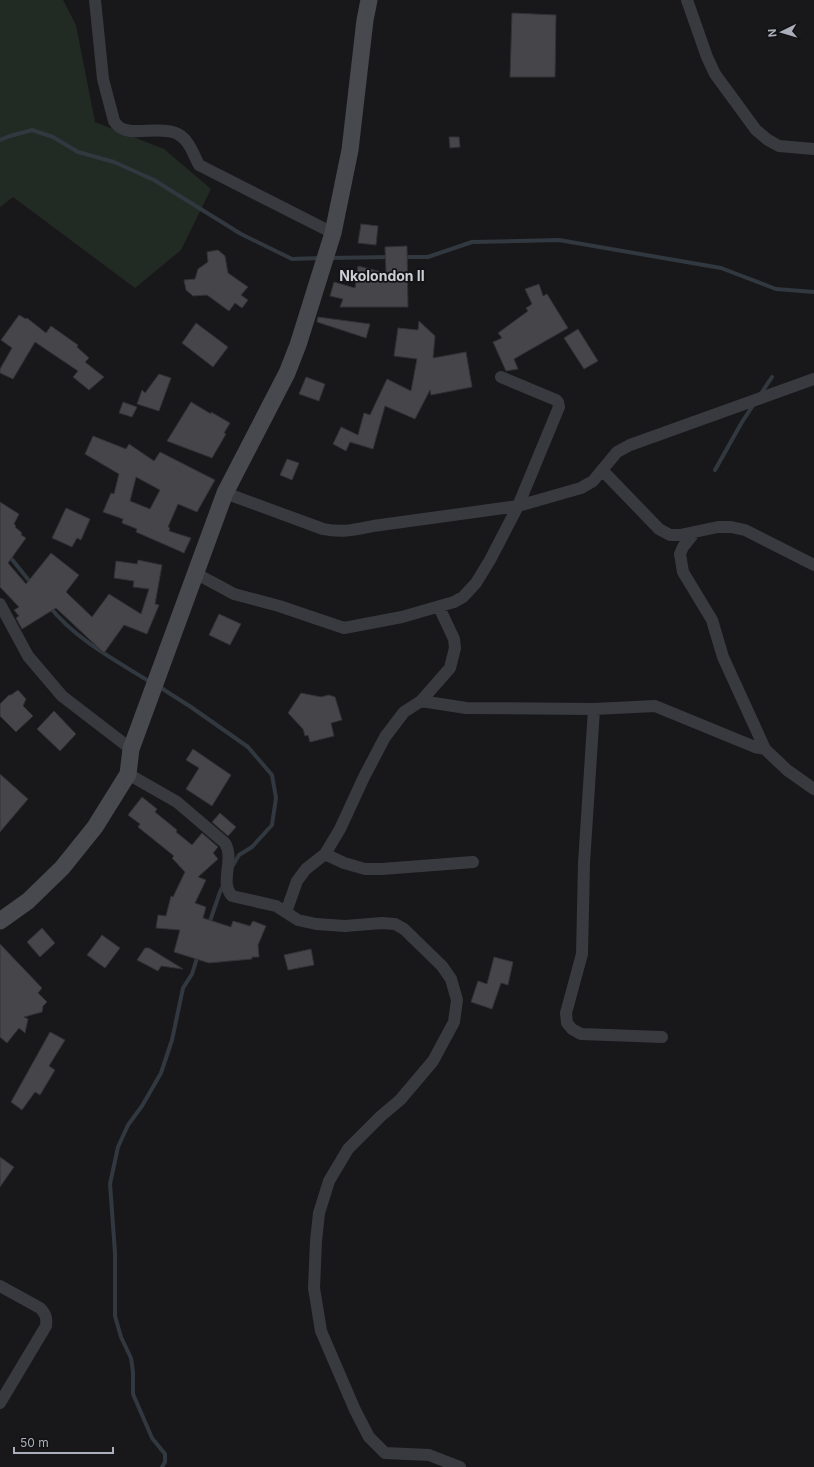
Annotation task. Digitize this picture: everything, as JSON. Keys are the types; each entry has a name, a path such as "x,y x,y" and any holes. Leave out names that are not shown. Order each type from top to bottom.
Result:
{"street":[{"path":"95,0 103,79 114,121 118,126 122,129 129,130 168,131 178,134 190,146 199,165 333,233"},
{"path":"0,921 28,901 62,868 95,827 128,774 131,749 225,493 287,373 298,345 333,233 350,150 366,20 370,0"},
{"path":"687,0 707,57 715,74 756,130 768,140 779,146 814,149"},
{"path":"195,573 234,594 279,606 344,628 402,617 454,602 463,597 476,583 490,560 518,506 560,407 556,400 501,377"},
{"path":"225,493 323,529 336,532 518,506 581,488 593,481 617,452 630,445 814,379"},
{"path":"602,470 659,529 670,535 680,536 718,527 731,526 745,530 814,565"},
{"path":"694,533 683,547 680,554 682,572 712,620 723,657 765,749 787,770 814,789"},
{"path":"0,604 28,656 62,696 131,749"},
{"path":"286,912 297,881 306,869 325,854 340,829 364,777 385,737 404,712 421,702 450,668 454,658 454,640 439,606"},
{"path":"421,702 466,708 594,709 655,706 755,748 765,749"},
{"path":"594,709 584,863 582,954 566,1013 567,1023 572,1029 581,1034 662,1037"},
{"path":"128,774 178,802 225,843 229,850 226,884 228,891 232,896 276,906 298,920 316,924 344,926 382,923 395,924 404,929 442,966 451,978 457,1000 454,1022 432,1061 400,1100 381,1116 348,1149 329,1181 319,1213 314,1288 321,1331 355,1410 369,1437 385,1453 429,1455 460,1467"},
{"path":"325,854 344,863 365,869 473,862"},
{"path":"0,1286 40,1308 45,1313 47,1319 46,1326 0,1403"}],"shaded area":[{"path":"0,0 63,0 76,25 95,122 164,149 211,189 181,250 135,288 13,197 0,207"}],"building":[{"path":"512,13 556,15 555,77 510,77"},
{"path":"449,137 459,137 460,147 450,148"},
{"path":"361,224 378,226 376,245 358,243"},
{"path":"407,246 408,307 340,307 343,299 330,296 334,282 355,288 358,266 386,273 385,247"},
{"path":"218,250 225,256 228,273 248,287 241,295 248,300 242,308 235,303 229,311 207,295 193,296 186,290 184,280 195,279 198,269 208,262 207,252"},
{"path":"539,284 543,296 547,294 568,328 514,359 518,369 506,371 493,342 502,338 498,333 528,311 526,308 532,304 525,289"},
{"path":"19,315 26,319 27,318 46,333 51,326 78,345 77,347 89,358 85,362 104,377 89,390 73,377 78,371 35,342 13,379 0,373 0,369 12,348 1,340"},
{"path":"318,317 370,324 366,338 317,322"},
{"path":"419,321 435,336 433,358 466,352 472,387 431,395 430,390 415,419 385,406 373,449 350,442 346,451 333,444 341,427 358,435 364,413 370,415 387,379 411,391 417,359 394,356 398,328 418,330"},
{"path":"196,323 228,347 213,367 182,343"},
{"path":"578,329 598,361 584,369 564,338"},
{"path":"159,374 171,378 159,411 137,404 142,390 145,393"},
{"path":"306,377 325,384 319,401 299,394"},
{"path":"123,402 137,407 132,417 119,413"},
{"path":"191,402 230,423 224,433 226,434 212,458 167,441"},
{"path":"93,436 126,449 129,444 154,461 160,452 215,480 197,512 178,504 168,527 170,528 169,531 191,538 184,553 136,532 137,529 122,523 123,519 103,512 111,493 114,494 119,474 85,454","holes":["136,477 160,490 150,509 130,501"]},
{"path":"287,459 299,463 292,480 280,475"},
{"path":"0,502 19,514 14,524 16,526 15,527 22,533 21,535 26,538 8,563 26,584 51,553 79,575 66,592 92,617 109,594 141,614 149,589 133,587 134,581 114,578 116,561 137,564 138,560 162,565 155,604 159,605 147,634 124,625 104,653 56,608 22,629 16,618 19,616 14,610 19,607 0,587"},
{"path":"66,508 90,519 81,540 77,538 72,547 52,538"},
{"path":"219,614 241,624 230,645 209,635"},
{"path":"18,690 26,699 23,706 33,716 16,732 0,716 0,704 9,695"},
{"path":"301,693 321,697 329,695 335,697 342,720 331,723 334,736 310,742 308,735 305,736 303,729 288,713"},
{"path":"54,711 76,734 60,751 37,729"},
{"path":"193,749 231,775 212,806 186,789 199,768 186,760"},
{"path":"0,774 28,799 0,832"},
{"path":"142,797 157,809 155,812 177,830 176,832 192,845 202,833 218,847 213,853 218,859 198,877 206,880 195,903 206,907 203,918 231,927 233,921 250,926 253,921 266,926 258,945 259,957 209,963 174,952 180,930 156,928 158,915 166,916 171,896 173,897 185,872 172,858 174,856 138,827 140,824 128,815"},
{"path":"220,813 236,827 228,836 212,822"},
{"path":"42,928 55,943 40,957 27,942"},
{"path":"102,935 120,948 105,968 87,955"},
{"path":"0,944 42,988 38,993 47,1002 43,1006 42,1012 24,1017 28,1019 25,1033 19,1028 7,1043 0,1037"},
{"path":"145,948 149,948 183,969 161,966 158,971 137,960"},
{"path":"311,949 314,965 288,970 284,955"},
{"path":"494,957 513,962 508,985 501,983 492,1009 471,1002 478,981 487,984"},
{"path":"50,1032 65,1040 49,1066 55,1070 40,1095 35,1092 22,1110 11,1102"},
{"path":"0,1157 14,1167 0,1187"}],"waterway":[{"path":"0,140 32,130 53,137 78,152 114,162 154,180 241,234 292,259 320,258"},
{"path":"403,257 428,257 472,242 559,240 721,268 776,289 814,292"},
{"path":"329,258 390,257"},
{"path":"760,395 772,377"},
{"path":"715,470 754,404"},
{"path":"0,547 31,583"},
{"path":"49,606 71,629 97,649 152,683"},
{"path":"158,686 248,747 272,775 276,798 272,825 252,847 239,855 232,867"},
{"path":"209,924 224,884"},
{"path":"162,1467 165,1462 165,1454 152,1438 133,1394 133,1372 131,1358 121,1337 115,1316 115,1253 110,1184 118,1147 128,1125 142,1106 161,1073 172,1040 183,988 192,974 198,955"}],"district":[{"name":"Nkolondon II","path":"382,276"}]}
